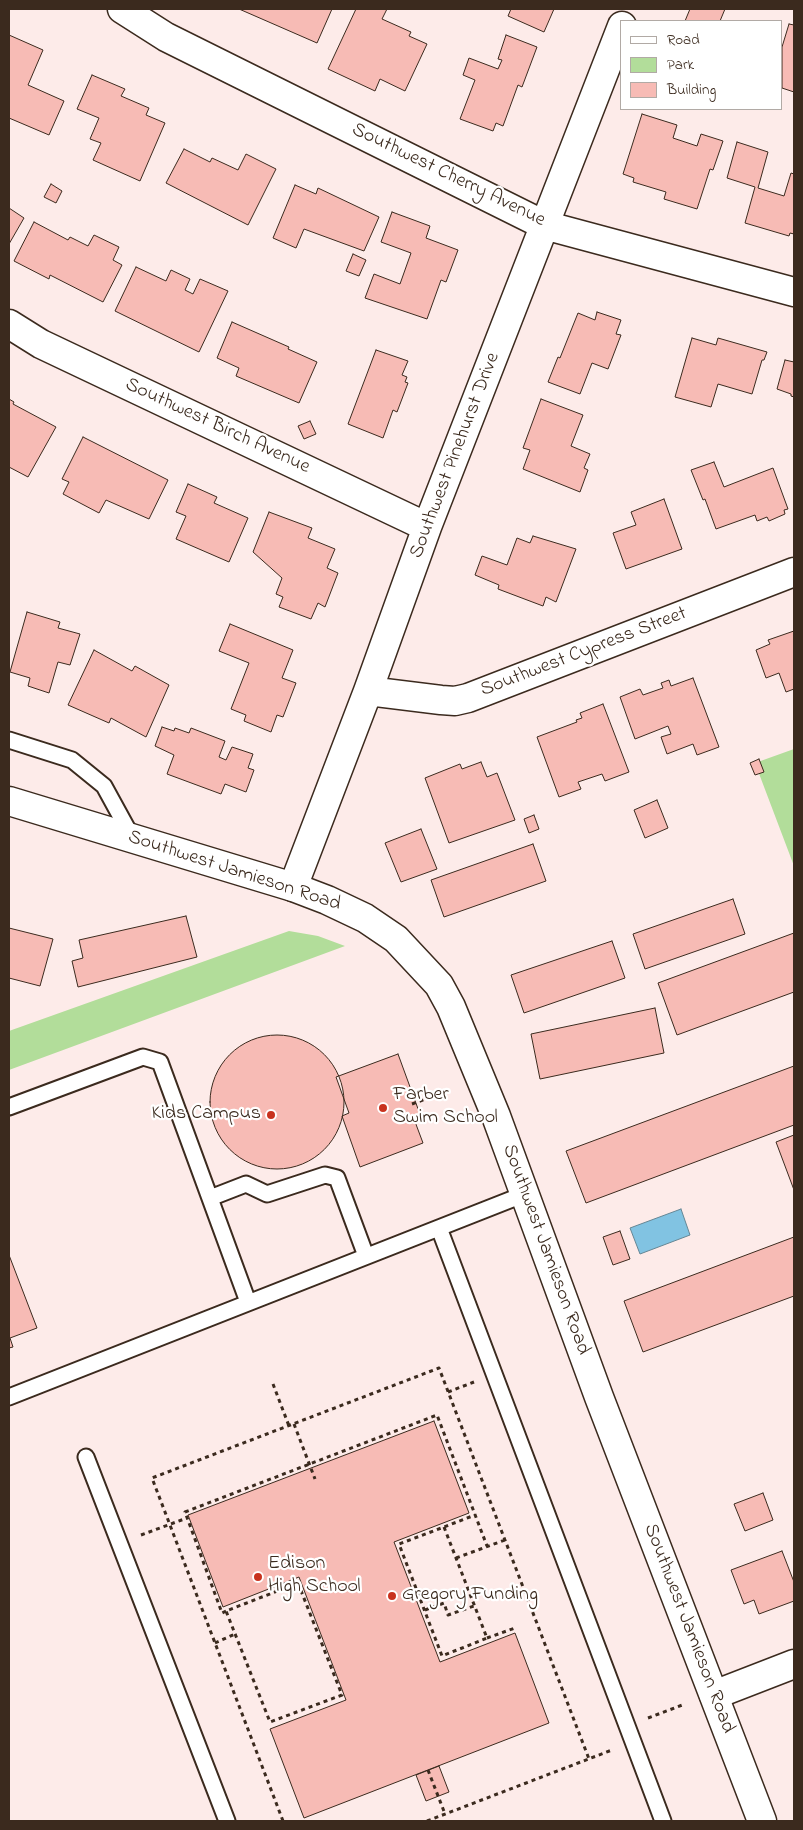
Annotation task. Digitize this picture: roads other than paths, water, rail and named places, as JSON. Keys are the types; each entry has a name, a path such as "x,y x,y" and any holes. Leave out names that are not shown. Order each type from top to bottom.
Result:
{"street":[{"name":"Southwest Cherry Avenue","path":"122,9 166,37 544,225 794,292"},
{"name":"Southwest Pinehurst Drive","path":"292,887 368,691 427,527 620,31"},
{"name":"Southwest Birch Avenue","path":"9,324 41,344 427,527"},
{"name":"Southwest Cypress Street","path":"368,691 441,700 468,698 794,572"},
{"name":"Southwest Jamieson Road","path":"9,801 292,887 348,909 396,938 439,985 452,1007 475,1063 599,1397 714,1695 758,1820"},
{"path":"714,1695 794,1664"}],"lane":[{"path":"9,740 72,760 104,786 133,839"},
{"path":"9,1107 143,1057 160,1062 248,1302"},
{"path":"210,1198 246,1184 267,1194 325,1175 337,1178 366,1256"},
{"path":"9,1397 525,1194"},
{"path":"439,1228 662,1821"},
{"path":"86,1457 227,1821"}],"water":[{"path":"681,1209 690,1235 640,1254 630,1228"}],"place":[{"name":"Farber Swim School","path":"383,1108"},
{"name":"Kids Campus","path":"271,1115"},
{"name":"Edison High School","path":"258,1577"},
{"name":"Gregory Funding","path":"392,1596"}]}
